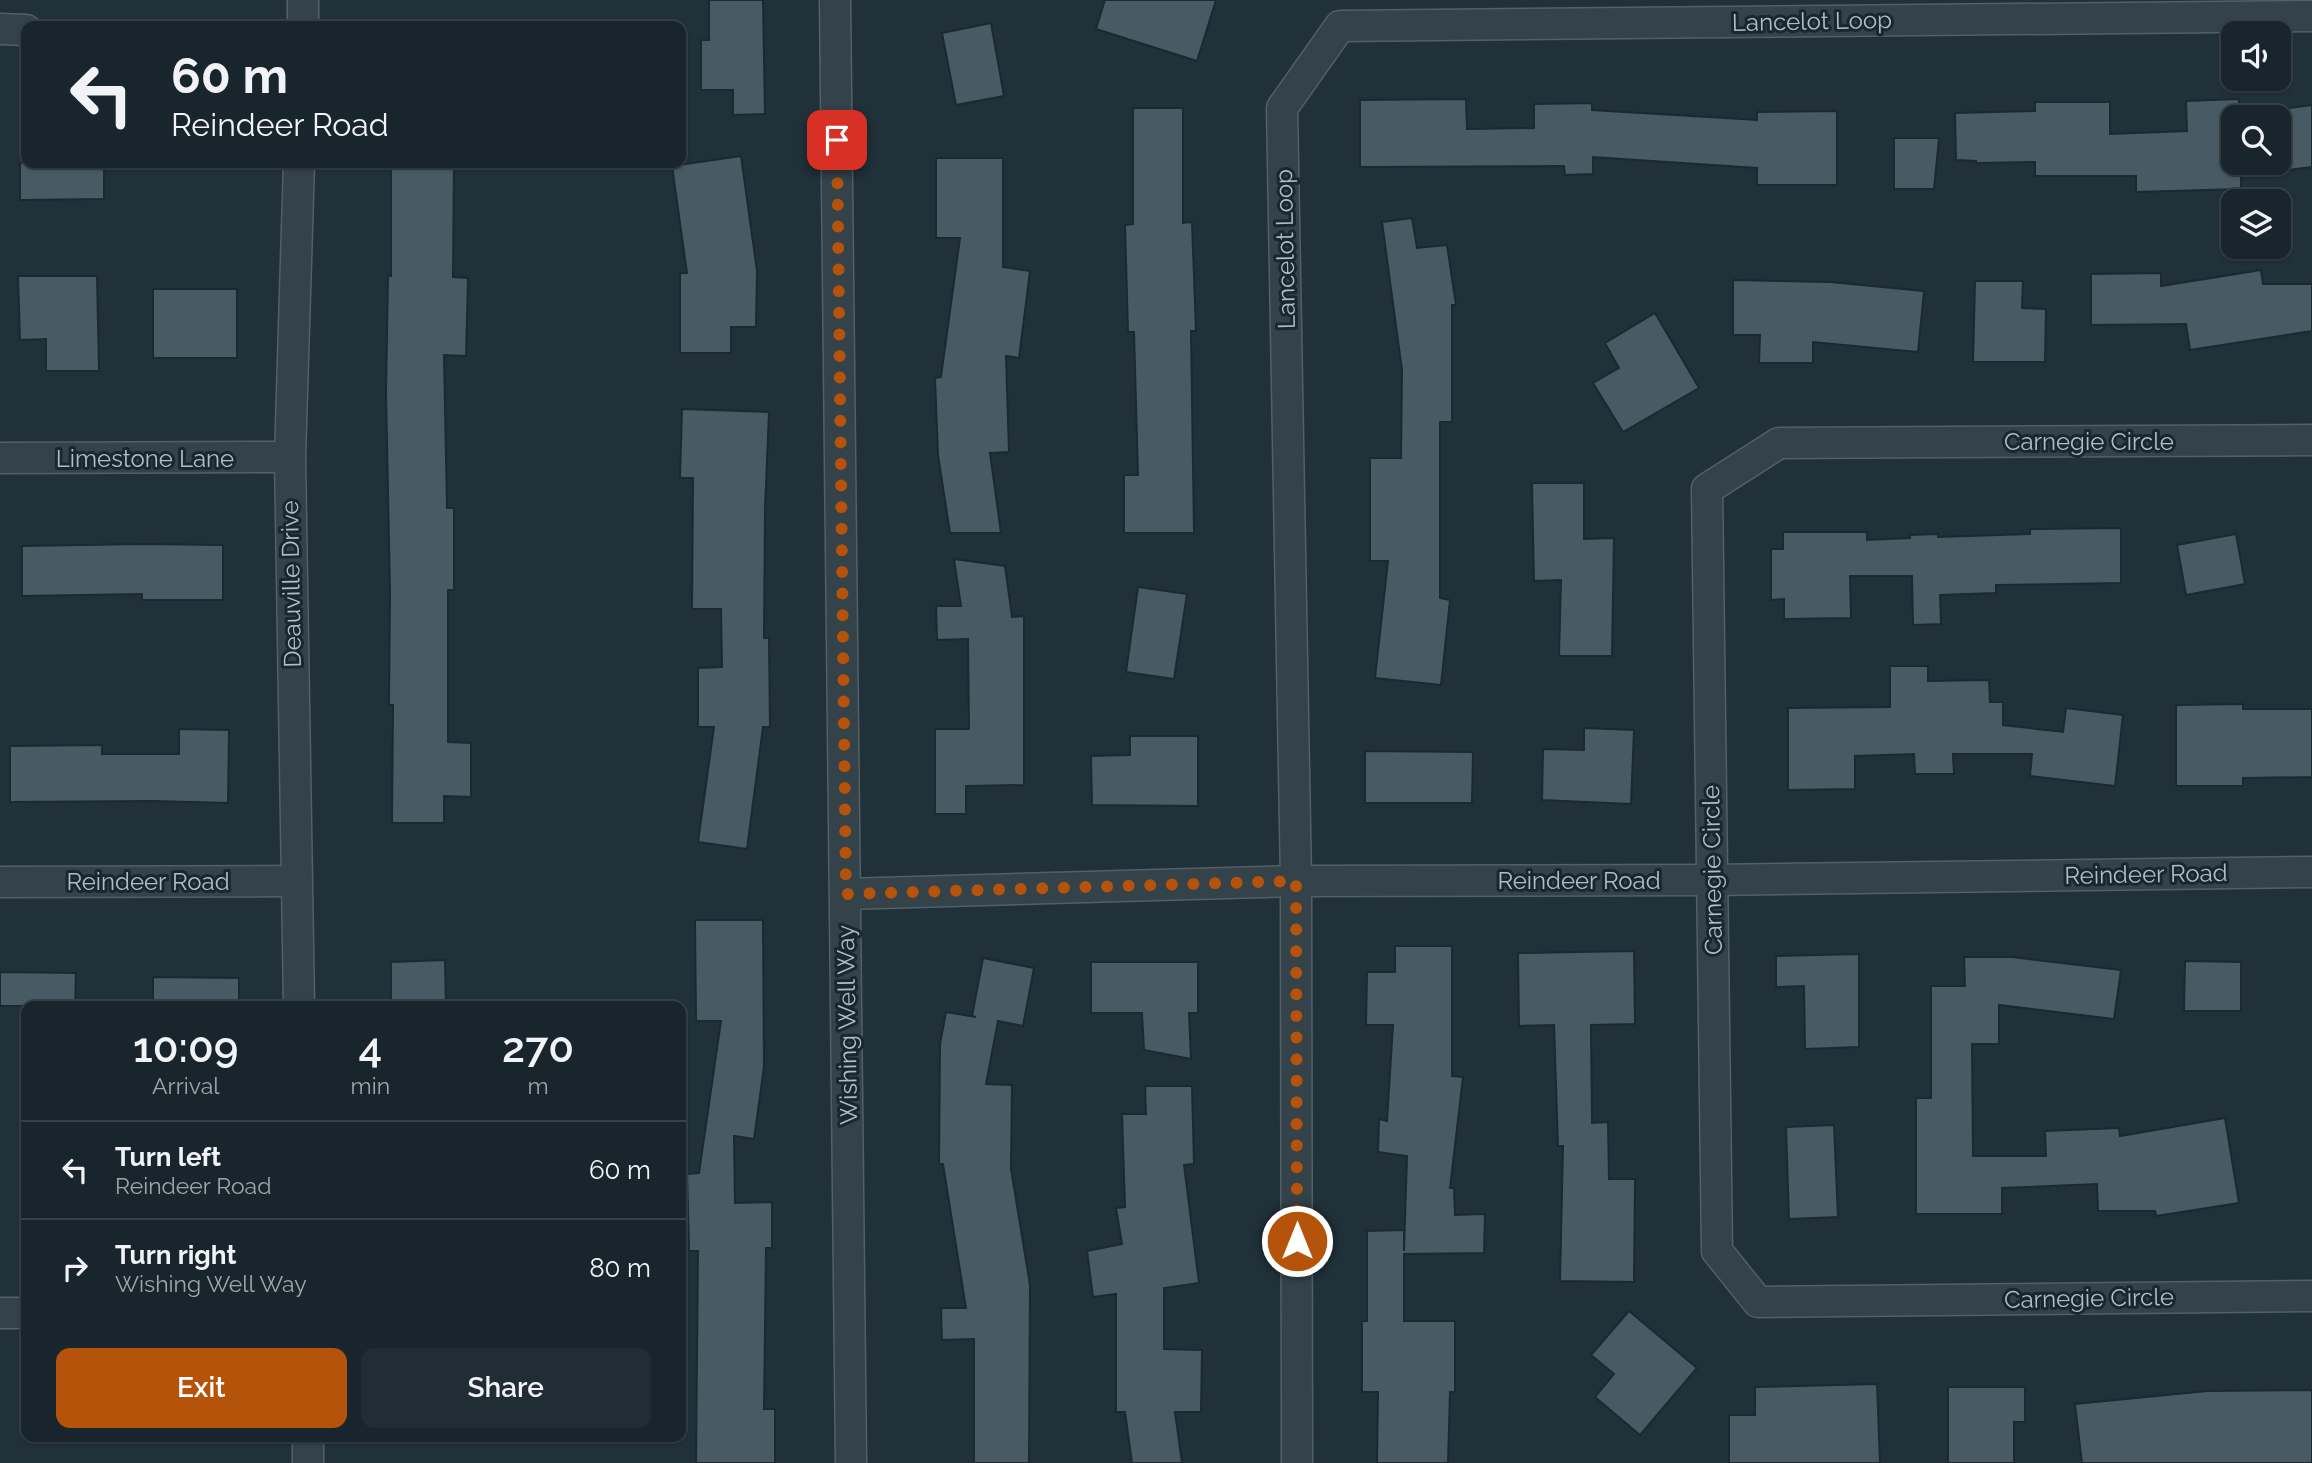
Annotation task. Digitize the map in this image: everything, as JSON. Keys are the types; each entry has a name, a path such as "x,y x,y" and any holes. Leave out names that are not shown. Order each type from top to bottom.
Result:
{"street":[{"path":"303,0 303,21"},
{"name":"Wishing Well Way","path":"835,0 851,1463"},
{"name":"Lancelot Loop","path":"1297,1463 1296,881 1282,108 1340,26 2312,16"},
{"path":"0,30 21,30"},
{"name":"Deauville Drive","path":"299,168 290,457 299,1001"},
{"name":"Carnegie Circle","path":"2312,440 1779,443 1707,489 1717,1251 1758,1302 2312,1296"},
{"name":"Limestone Lane","path":"0,458 290,457"},
{"name":"Reindeer Road","path":"846,894 1296,881 1712,880 2312,872"},
{"name":"Reindeer Road","path":"0,881 295,881"},
{"path":"0,1313 21,1313"},
{"path":"308,1442 309,1463"}],"building":[{"path":"709,0 763,0 765,114 733,115 733,90 701,90 701,40 709,40"},
{"path":"1105,0 1216,0 1197,61 1096,29"},
{"path":"991,23 1004,96 956,105 942,33"},
{"path":"1466,99 1467,129 1534,128 1534,104 1592,103 1592,110 1757,120 1757,112 1837,111 1837,185 1757,185 1757,168 1593,157 1593,174 1565,175 1564,166 1360,167 1360,100"},
{"path":"2239,99 2239,105 2221,105 2221,175 2249,175 2241,176 2241,189 2136,192 2136,176 2035,176 2035,162 1976,163 1956,160 1955,113 2035,111 2035,102 2110,102 2110,134 2187,131 2186,101"},
{"path":"2312,105 2312,167 2291,170 2291,108"},
{"path":"1133,108 1183,108 1183,223 1192,222 1196,331 1191,331 1194,533 1124,533 1124,475 1138,475 1134,332 1128,332 1125,225 1133,224"},
{"path":"1894,138 1939,138 1934,189 1894,189"},
{"path":"741,156 757,271 756,327 731,327 731,353 680,353 680,273 687,273 672,168 686,168 686,164"},
{"path":"936,158 1003,158 1003,267 1030,271 1019,358 1006,356 1009,452 990,453 1001,533 950,533 938,455 935,378 941,377 960,238 936,238"},
{"path":"20,163 21,168 104,168 104,199 20,200"},
{"path":"391,168 454,168 453,277 468,278 466,356 444,355 447,508 454,508 454,590 448,590 448,742 471,743 471,797 444,796 444,823 392,823 393,705 389,705 386,392 388,276 391,276"},
{"path":"1412,218 1417,248 1447,245 1456,305 1452,305 1452,422 1440,422 1440,598 1450,600 1441,685 1375,678 1388,561 1370,561 1370,458 1401,458 1402,370 1382,222"},
{"path":"2261,270 2263,284 2312,284 2312,331 2190,350 2186,324 2091,325 2091,274 2161,273 2161,286"},
{"path":"18,276 97,276 99,371 46,371 46,339 20,340"},
{"path":"1733,280 1830,282 1924,291 1918,352 1813,342 1813,363 1759,363 1760,335 1733,335"},
{"path":"1975,281 2023,281 2022,308 2046,309 2045,362 1973,362"},
{"path":"153,289 237,289 237,358 153,358"},
{"path":"1655,313 1699,388 1623,432 1593,383 1619,368 1605,343"},
{"path":"682,409 769,412 764,638 769,638 770,727 763,727 747,849 698,842 714,727 698,727 698,668 722,667 721,609 692,609 693,478 680,478"},
{"path":"1532,483 1584,483 1584,539 1614,538 1612,656 1559,656 1561,580 1534,581"},
{"path":"2121,528 2121,583 1996,585 1996,593 1940,595 1941,624 1913,625 1912,576 1850,576 1851,618 1784,619 1784,599 1771,600 1771,549 1783,549 1783,532 1867,532 1867,540 1910,538 1910,535 1938,534 1938,537 2030,534 2030,529"},
{"path":"2236,534 2245,584 2186,595 2177,545"},
{"path":"223,545 223,600 142,600 142,594 22,596 22,546"},
{"path":"954,559 1005,566 1012,617 1024,616 1024,785 966,786 966,814 935,814 935,729 969,729 968,639 937,640 936,606 961,606"},
{"path":"1138,587 1187,594 1174,679 1126,672"},
{"path":"1890,666 1928,666 1928,681 1989,680 1990,702 2003,702 2003,725 2063,732 2066,708 2123,715 2115,786 2030,776 2032,754 1953,754 1954,774 1915,774 1914,754 1855,756 1855,789 1788,790 1788,708 1890,707"},
{"path":"2243,704 2243,709 2312,709 2312,777 2243,778 2243,786 2176,786 2176,705"},
{"path":"1584,728 1634,730 1631,804 1542,800 1543,749 1584,750"},
{"path":"179,729 229,730 228,803 10,802 10,746 102,745 102,754 179,754"},
{"path":"1130,736 1198,736 1198,806 1092,805 1091,756 1130,755"},
{"path":"1365,751 1473,752 1472,803 1365,803"},
{"path":"695,920 763,920 764,1067 754,1139 734,1136 735,1203 772,1202 772,1248 766,1248 764,1409 775,1409 775,1463 696,1463 698,1251 689,1251 687,1174 699,1173 721,1021 696,1021"},
{"path":"1395,946 1452,946 1452,1076 1463,1077 1450,1188 1454,1188 1455,1215 1485,1214 1484,1253 1404,1254 1404,1321 1455,1321 1455,1392 1450,1392 1448,1463 1377,1463 1378,1392 1362,1392 1362,1321 1367,1321 1367,1231 1404,1230 1404,1251 1407,1156 1378,1152 1379,1119 1387,1121 1393,1025 1366,1025 1367,972 1395,972"},
{"path":"1634,951 1635,1024 1591,1025 1592,1123 1608,1122 1609,1179 1635,1179 1634,1282 1560,1281 1563,1146 1558,1146 1554,1025 1519,1026 1518,953"},
{"path":"1859,954 1859,1047 1805,1049 1804,986 1776,987 1776,956"},
{"path":"1964,957 2012,957 2121,970 2114,1019 1999,1005 1999,1044 1972,1044 1973,1156 2046,1156 2045,1131 2119,1128 2120,1136 2225,1118 2239,1203 2156,1216 2155,1211 2098,1211 2097,1184 2002,1188 2002,1214 1916,1214 1916,1098 1931,1098 1931,986 1965,986"},
{"path":"983,958 1034,968 1023,1026 998,1021 986,1084 1012,1085 1011,1169 1030,1285 1029,1463 974,1463 974,1339 942,1340 941,1308 966,1308 943,1164 939,1164 940,1044 946,1012 976,1017 972,1016"},
{"path":"445,960 446,1001 391,1001 391,962"},
{"path":"2185,961 2241,962 2241,1011 2184,1011"},
{"path":"1091,962 1198,962 1198,1013 1189,1013 1191,1059 1144,1050 1142,1013 1091,1013"},
{"path":"0,972 76,973 75,1001 21,1001 21,1006 0,1006"},
{"path":"153,977 239,978 239,1001 153,1001"},
{"path":"1145,1086 1192,1086 1194,1164 1184,1165 1199,1283 1164,1288 1164,1349 1202,1350 1201,1412 1175,1412 1182,1463 1132,1463 1125,1412 1116,1412 1116,1294 1093,1297 1087,1251 1122,1244 1116,1208 1125,1207 1122,1114 1146,1114"},
{"path":"1834,1125 1838,1217 1789,1219 1786,1127"},
{"path":"1629,1311 1697,1368 1640,1435 1595,1397 1614,1374 1591,1355"},
{"path":"1877,1384 1880,1463 1729,1463 1729,1415 1755,1415 1755,1387"},
{"path":"1948,1387 2025,1387 2025,1422 2014,1422 2014,1463 1948,1463"},
{"path":"2312,1390 2312,1463 2082,1463 2075,1404 2207,1391"}],"route":[{"path":"837,140 846,894 1296,881 1297,1241"}]}
